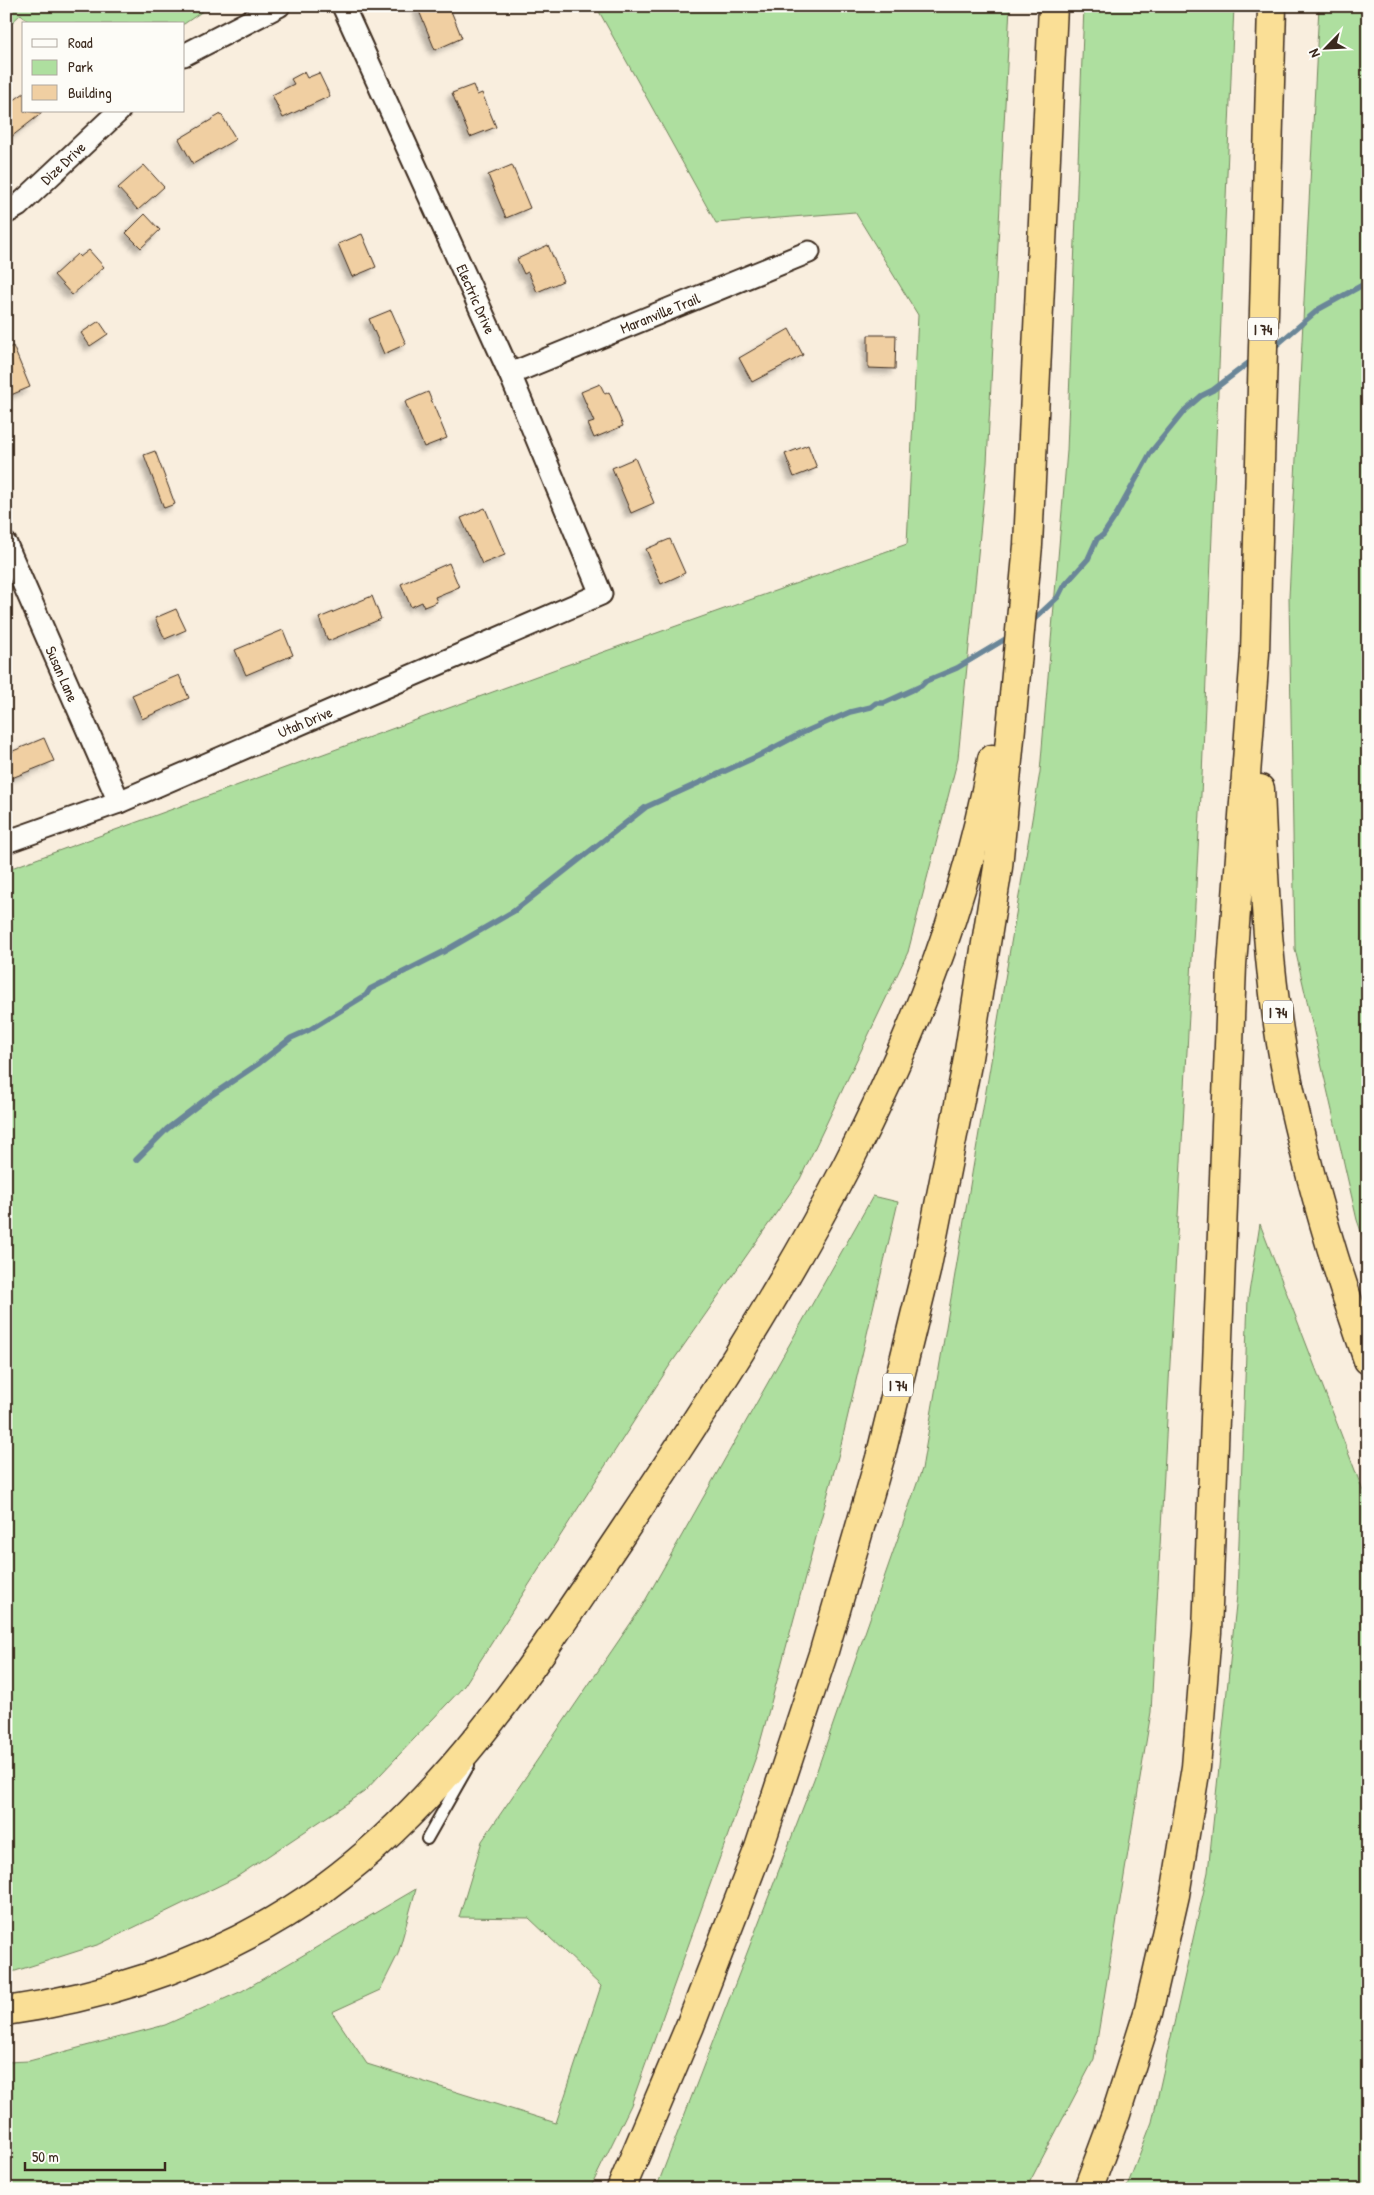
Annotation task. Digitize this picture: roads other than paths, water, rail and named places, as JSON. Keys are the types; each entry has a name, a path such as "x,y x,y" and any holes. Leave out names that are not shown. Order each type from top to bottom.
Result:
{"highway":[{"name":"I 74","path":"621,2189 690,2026 759,1848 824,1650 883,1449 926,1271 967,1064 998,866 1028,545 1053,6"},
{"name":"I 74","path":"1272,6 1255,653 1264,886 1273,980 1287,1074 1313,1190 1340,1280 1368,1360"},
{"path":"6,2011 52,2004 135,1983 191,1962 238,1941 282,1916 325,1887 391,1832 456,1766 499,1712 658,1480 798,1255 836,1189 877,1104 917,1010 943,940 975,840 990,773 1028,545"},
{"path":"1088,2189 1116,2114 1148,2012 1175,1895 1196,1767 1207,1632 1232,965 1255,653"}],"street":[{"path":"185,54 278,6"},
{"name":"Electric Drive","path":"343,6 510,374 601,594"},
{"name":"Dize Drive","path":"6,214 18,206 118,112"},
{"name":"Maranville Trail","path":"510,374 809,252"},
{"name":"Susan Lane","path":"6,544 119,802"},
{"name":"Utah Drive","path":"6,842 119,802 601,594"}],"lane":[{"path":"428,1839 499,1712"}],"waterway":[{"path":"1272,349 1319,309 1368,282"},
{"path":"1030,623 1058,597 1063,587 1088,559 1097,539 1103,535 1115,517 1151,452 1185,410 1201,396 1213,390 1255,358"},
{"path":"136,1160 167,1129 291,1038 309,1030 366,995 370,989 443,952 514,911 646,807 758,756 800,734 850,712 871,707 876,703 884,703 921,686 926,681 957,668 1012,635"}]}
